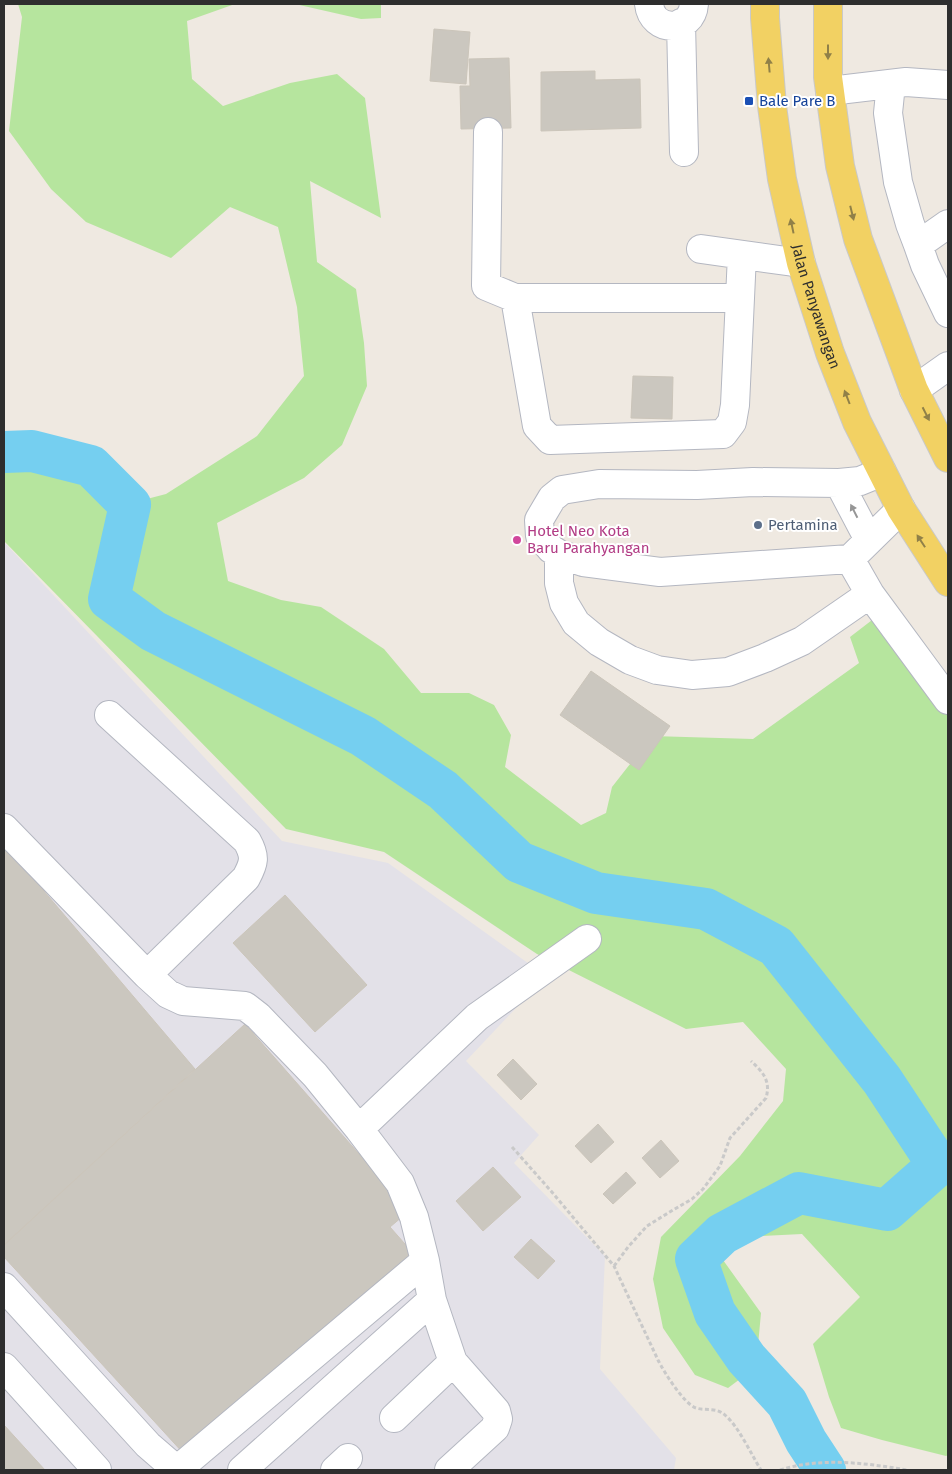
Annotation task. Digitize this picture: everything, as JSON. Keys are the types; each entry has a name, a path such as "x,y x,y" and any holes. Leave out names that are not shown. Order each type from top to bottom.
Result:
{"main road":[{"name":"Jalan Panyawangan","path":"765,4 772,106 782,179 803,269 830,353 853,413 901,509 948,582"},
{"path":"828,4 828,77 840,166 858,239 914,390 948,458"}],"lane":[{"path":"649,4 649,10 653,18 669,26 677,25 687,14"},
{"path":"684,152 687,14"},
{"path":"830,91 906,82 948,85"},
{"path":"891,84 888,113 898,182 918,245 947,308"},
{"path":"488,132 486,286 515,298 740,298"},
{"path":"918,245 948,224"},
{"path":"701,250 742,256 776,272 803,269"},
{"path":"515,298 537,426 550,440 723,434 732,422 735,405 742,256"},
{"path":"914,390 948,366"},
{"path":"882,472 860,481 839,483 599,484 562,490 552,498 539,520 540,536 559,554 583,562 660,572 850,559 901,509"},
{"path":"839,483 869,540"},
{"path":"559,554 559,583 564,603 576,624 598,642 630,660 657,670 692,675 728,672 765,658 802,641 870,594"},
{"path":"850,559 870,594 948,700"},
{"path":"109,715 247,841 253,852 253,864 246,878 147,975"},
{"path":"4,828 147,975 168,994 184,1001 244,1006 258,1016 315,1075 400,1184 414,1217 432,1300 453,1362 496,1412 498,1419 495,1428 463,1466"},
{"path":"359,1129 476,1017 587,939"},
{"path":"4,1287 148,1445 177,1470 425,1262"},
{"path":"242,1470 432,1300"},
{"path":"394,1418 453,1362"},
{"path":"4,1367 97,1470"}],"path":[{"path":"614,1266 647,1226 692,1199 703,1189 720,1166 730,1138 766,1098 768,1090 765,1075 751,1061"},
{"path":"512,1147 614,1266 666,1375 688,1404 697,1408 716,1409 724,1413 731,1421 761,1470"},
{"path":"780,1470 796,1465 851,1462 907,1470"}],"shaded area":[{"path":"4,542 282,841 388,863 546,976 466,1061 539,1135 514,1163 605,1256 600,1369 676,1458 674,1470 4,1470"}],"green space":[{"path":"18,4 235,4 187,21 192,79 223,106 290,83 337,74 365,98 381,218 310,181 317,262 356,289 364,343 367,386 342,445 304,478 217,523 228,581 281,600 321,607 384,649 421,693 469,693 494,705 511,735 505,767 581,825 606,813 612,787 652,736 753,739 859,663 850,637 876,617 948,713 948,1455 882,1440 841,1428 829,1397 813,1344 860,1297 802,1234 739,1237 723,1260 761,1313 756,1367 728,1388 695,1375 663,1328 653,1279 661,1237 740,1156 783,1101 786,1069 743,1022 686,1029 537,954 384,852 286,829 4,541 4,435 49,436 98,478 116,507 166,494 257,436 304,376 297,307 278,227 230,207 171,258 86,222 51,189 9,131 22,17"},
{"path":"295,4 381,4 381,18 361,19"}],"building":[{"path":"434,29 470,32 466,84 430,81"},
{"path":"509,58 511,128 461,129 460,86 470,86 469,59"},
{"path":"595,71 595,80 640,79 641,128 541,131 541,72"},
{"path":"633,376 673,377 672,419 631,418"},
{"path":"591,671 670,726 639,770 560,715"},
{"path":"4,844 195,1069 4,1245"},
{"path":"285,895 367,985 315,1032 233,943"},
{"path":"245,1024 409,1211 390,1227 412,1252 185,1455 4,1257 4,1245"},
{"path":"513,1059 537,1084 521,1100 497,1075"},
{"path":"598,1124 614,1142 591,1163 575,1146"},
{"path":"661,1140 679,1161 660,1178 642,1158"},
{"path":"493,1167 521,1197 483,1231 456,1201"},
{"path":"626,1172 636,1183 613,1204 603,1194"},
{"path":"531,1239 555,1261 538,1279 514,1257"},
{"path":"4,1425 45,1470 4,1470"}],"waterway":[{"path":"4,452 32,451 91,466 130,505 109,599 153,631 363,736 443,790 519,862 596,893 706,909 776,946 882,1080 938,1165 887,1210 799,1193 722,1234 696,1259 715,1313 746,1358 787,1403 806,1441 825,1470"}],"place":[{"name":"Bale Pare B","path":"749,101"},
{"name":"Pertamina","path":"758,525"},
{"name":"Hotel Neo Kota Baru Parahyangan","path":"517,540"}]}
